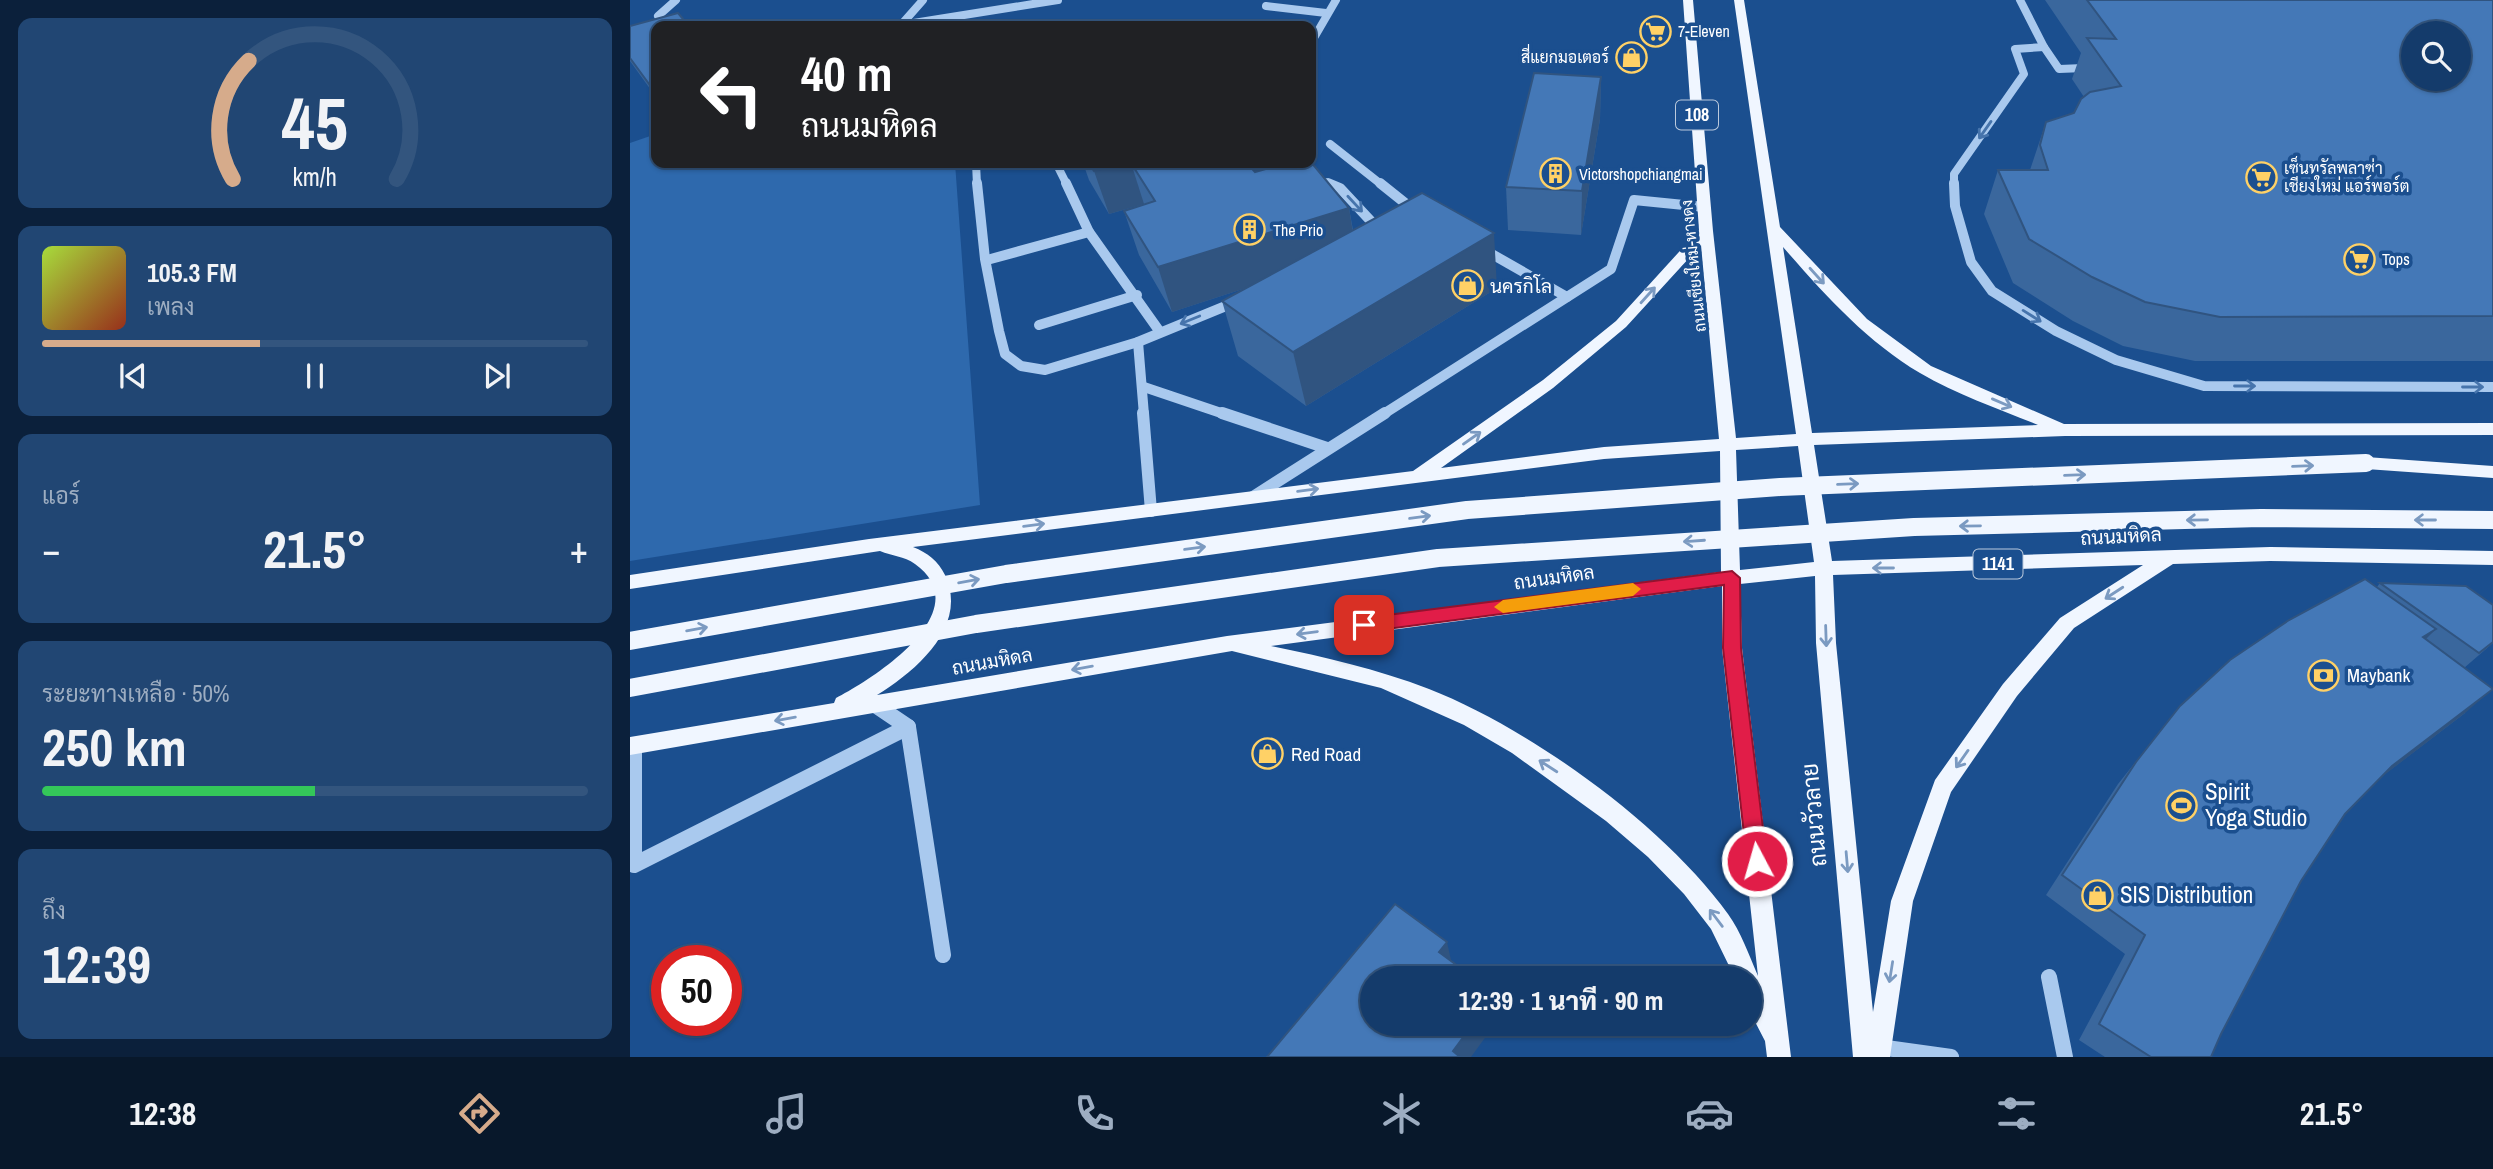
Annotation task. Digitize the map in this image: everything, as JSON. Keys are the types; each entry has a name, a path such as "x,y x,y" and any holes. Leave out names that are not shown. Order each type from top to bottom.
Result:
{"main road":[{"name":"ถนนเชียงใหม่-หางดง","path":"1688,0 1706,231 1728,444"},
{"path":"1739,0 1803,439"},
{"path":"1771,225 1839,302 1874,334 1926,371 2065,430"},
{"path":"1416,477 1548,384 1621,324 1706,231"},
{"path":"630,582 869,546 1604,453 1803,439 2065,430 2493,429"},
{"name":"ถนนวัวลาย","path":"1803,439 1824,568 1826,643 1874,1054"},
{"name":"108","path":"1728,444 1732,648 1778,1050"},
{"path":"630,641 1006,574 1467,510 1780,487 2367,463 2493,461"},
{"path":"2367,463 2493,472"},
{"name":"ถนนมหิดล","path":"630,688 976,624 1438,558 1914,527 2261,518 2493,520"},
{"path":"825,712 880,684 913,658 936,629 943,605 940,580 925,561 900,549 869,546"},
{"name":"ถนนมหิดล","path":"632,746 1227,644 1824,568 1903,568 2270,554 2493,558"},
{"path":"1874,1054 1902,901 1942,786 2010,690 2067,623 2171,556"},
{"path":"1227,644 1384,681 1465,713 1558,773 1660,852 1720,921 1741,966"},
{"path":"1762,1013 1778,1050"}],"street":[{"path":"658,16 676,0"},
{"path":"905,21 923,0"},
{"path":"931,21 1058,0"},
{"path":"1316,33 1336,0"},
{"path":"2020,0 2044,47 2059,69 2084,68"},
{"path":"1266,6 1326,13"},
{"path":"2044,47 2015,49 2025,74 1954,174 1955,206 1971,262 1992,291 2056,331 2116,360 2204,386 2493,387"},
{"path":"1330,144 1365,174 1425,216"},
{"path":"978,168 976,201 987,260 988,290 1004,354 1021,366 1045,370 1138,342 1251,296"},
{"path":"1058,168 1089,232 1137,295 1160,332"},
{"path":"1287,168 1340,188 1386,237"},
{"path":"1253,498 1327,448 1381,417 1611,269 1634,200 1704,207"},
{"path":"987,260 1089,232"},
{"path":"1473,243 1567,298"},
{"path":"1039,325 1137,295"},
{"path":"1138,342 1151,511"},
{"path":"1143,387 1327,448"},
{"path":"874,704 908,727 943,955"},
{"path":"632,746 634,865 908,727"},
{"path":"2049,977 2065,1057"},
{"path":"1874,1054 1951,1057"}],"shaded area":[{"path":"651,136 651,168 955,168 980,505 630,561 630,143"}],"building":[{"name":"เซ็นทรัลพลาซ่า เชียงใหม่ แอร์พอร์ต","path":"2087,0 2493,0 2493,316 2220,317 2145,302 2092,277 2029,239 1998,170 2048,170 2040,145 2046,122 2074,113 2081,99 2090,92 2121,86 2087,38 2116,39"},
{"path":"678,13 685,21 651,21 651,87 630,58 630,26"},
{"path":"1534,73 1601,77 1582,191 1506,187"},
{"path":"1134,168 1251,168 1255,172 1269,168 1316,168 1349,208 1158,267 1124,211 1155,201"},
{"path":"1422,193 1494,233 1293,352 1222,301"},
{"path":"2365,579 2436,629 2423,637 2493,689 2392,766 2345,814 2301,881 2211,1057 2151,1057 2099,1024 2145,935 2062,875 2136,762 2180,706 2230,660 2289,620"},
{"path":"2380,583 2466,586 2493,605 2493,642 2479,653"},
{"path":"1395,904 1447,942 1439,952 1458,966 1360,966 1360,1036 1464,1036 1453,1051 1460,1057 1267,1057"}],"slow traffic":[{"path":"1503,607 1633,589"}],"place":[{"name":"7-Eleven","path":"1655,31"},
{"name":"สี่แยกมอเตอร์","path":"1632,57"},
{"name":"Victorshopchiangmai","path":"1556,174"},
{"name":"เซ็นทรัลพลาซ่า เชียงใหม่ แอร์พอร์ต","path":"2261,177"},
{"name":"The Prio","path":"1250,230"},
{"name":"Tops","path":"2359,259"},
{"name":"นครกิโล","path":"1467,286"},
{"name":"Maybank","path":"2324,675"},
{"name":"Red Road","path":"1268,754"},
{"name":"Spirit Yoga Studio","path":"2182,805"},
{"name":"SIS Distribution","path":"2097,895"}],"route":[{"path":"1364,625 1732,578 1732,648 1757,861"}]}
